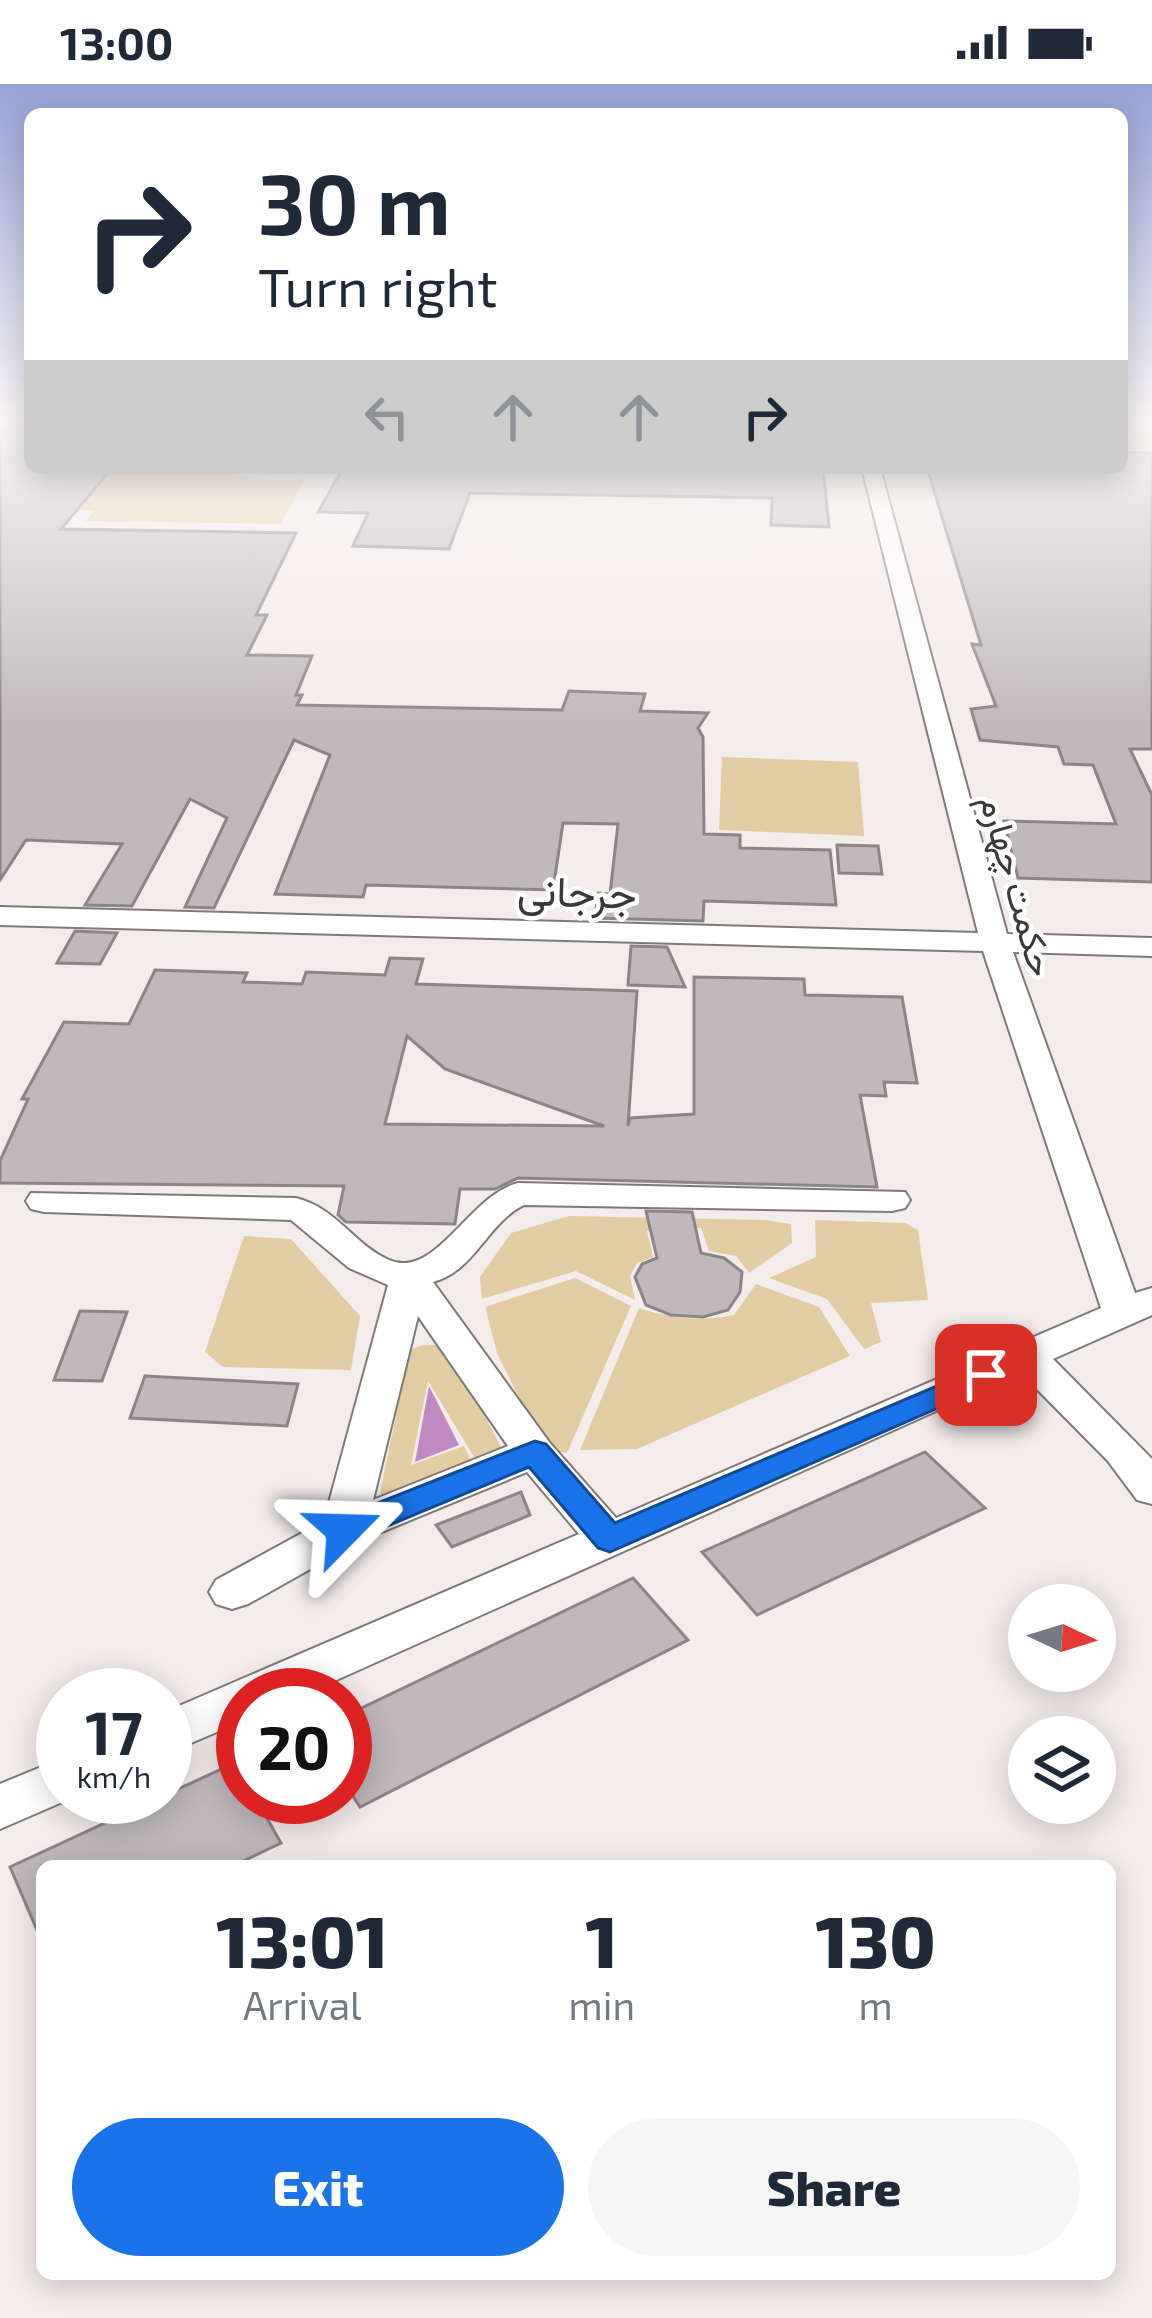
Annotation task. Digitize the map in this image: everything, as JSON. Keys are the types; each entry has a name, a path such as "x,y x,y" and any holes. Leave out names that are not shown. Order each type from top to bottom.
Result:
{"street":[{"name":"حکمت چهارم","path":"885,523 994,943 1138,1308"},
{"name":"جرجانی","path":"0,916 1152,947"},
{"path":"44,1201 296,1209 310,1212 364,1263 387,1273 409,1275 455,1256 504,1198 518,1195 892,1199"},
{"path":"409,1275 535,1452 610,1540"},
{"path":"344,1530 409,1275"},
{"path":"317,1668 1138,1308"},
{"path":"1028,1357 1123,1451 1152,1489"},
{"path":"232,1592 344,1530 535,1452"},
{"path":"0,1807 36,1791"}],"shaded area":[{"path":"722,757 858,762 864,836 719,830"},
{"path":"569,1216 765,1220 791,1224 792,1243 749,1273 736,1256 709,1251 701,1228 647,1231 653,1257 637,1263 630,1276 635,1300 576,1271 482,1299 480,1277 511,1233"},
{"path":"815,1220 905,1223 918,1230 928,1300 871,1303 881,1342 864,1349 827,1299 769,1278 816,1257"},
{"path":"244,1236 291,1239 360,1316 351,1370 223,1367 205,1352"},
{"path":"575,1278 631,1306 567,1453 544,1449 497,1353 485,1307"},
{"path":"756,1284 819,1307 850,1356 637,1449 580,1450 639,1308 686,1318 734,1315"},
{"path":"438,1345 453,1354 506,1457 479,1465 428,1381 411,1465 464,1446 475,1469 384,1499 380,1492 410,1350"},
{"path":"429,1386 459,1445 415,1462"}],"building":[{"path":"0,523 66,523 61,529 296,533 256,615 267,615 247,655 312,656 296,695 302,695 297,705 562,710 569,691 645,694 640,711 708,713 698,728 703,737 704,834 740,835 740,848 830,850 836,905 704,901 703,921 595,918 598,893 610,894 618,824 563,823 553,890 366,885 363,897 275,894 330,755 294,740 214,908 185,907 227,818 190,799 132,906 85,905 122,844 26,840 0,880"},
{"path":"363,523 459,523 449,549 353,546"},
{"path":"829,523 829,527 771,525"},
{"path":"944,523 1152,523 1152,749 1130,749 1152,795 1152,882 1018,878 1004,821 1116,824 1093,765 1064,764 1058,747 980,740 971,709 996,706 972,644 981,645"},
{"path":"837,845 878,846 882,874 839,873"},
{"path":"75,931 117,933 100,964 57,963"},
{"path":"631,946 667,947 685,987 628,985"},
{"path":"390,958 423,959 416,984 637,991 628,1126 630,1118 694,1114 694,977 804,979 805,995 902,997 917,1083 884,1082 886,1096 860,1095 877,1187 518,1178 495,1189 460,1189 455,1224 346,1222 338,1215 344,1186 0,1183 0,1161 28,1099 22,1099 64,1022 129,1024 155,970 247,973 243,982 302,984 306,972 385,975","holes":["407,1036 445,1069 604,1126 385,1124"]},
{"path":"646,1211 692,1212 701,1253 724,1258 742,1272 740,1292 728,1310 703,1317 671,1315 646,1305 635,1277 642,1264 657,1258"},
{"path":"80,1311 127,1312 102,1381 54,1380"},
{"path":"145,1376 298,1384 287,1426 130,1418"},
{"path":"925,1452 985,1508 757,1615 702,1552"},
{"path":"521,1492 530,1515 452,1547 436,1525"},
{"path":"633,1578 688,1640 372,1801 372,1703"},
{"path":"216,1772 216,1824 270,1824 281,1843 246,1860 36,1860 36,1928 10,1867 103,1824 192,1824 192,1783"}],"route":[{"path":"344,1530 535,1452 610,1540 986,1375"}]}
